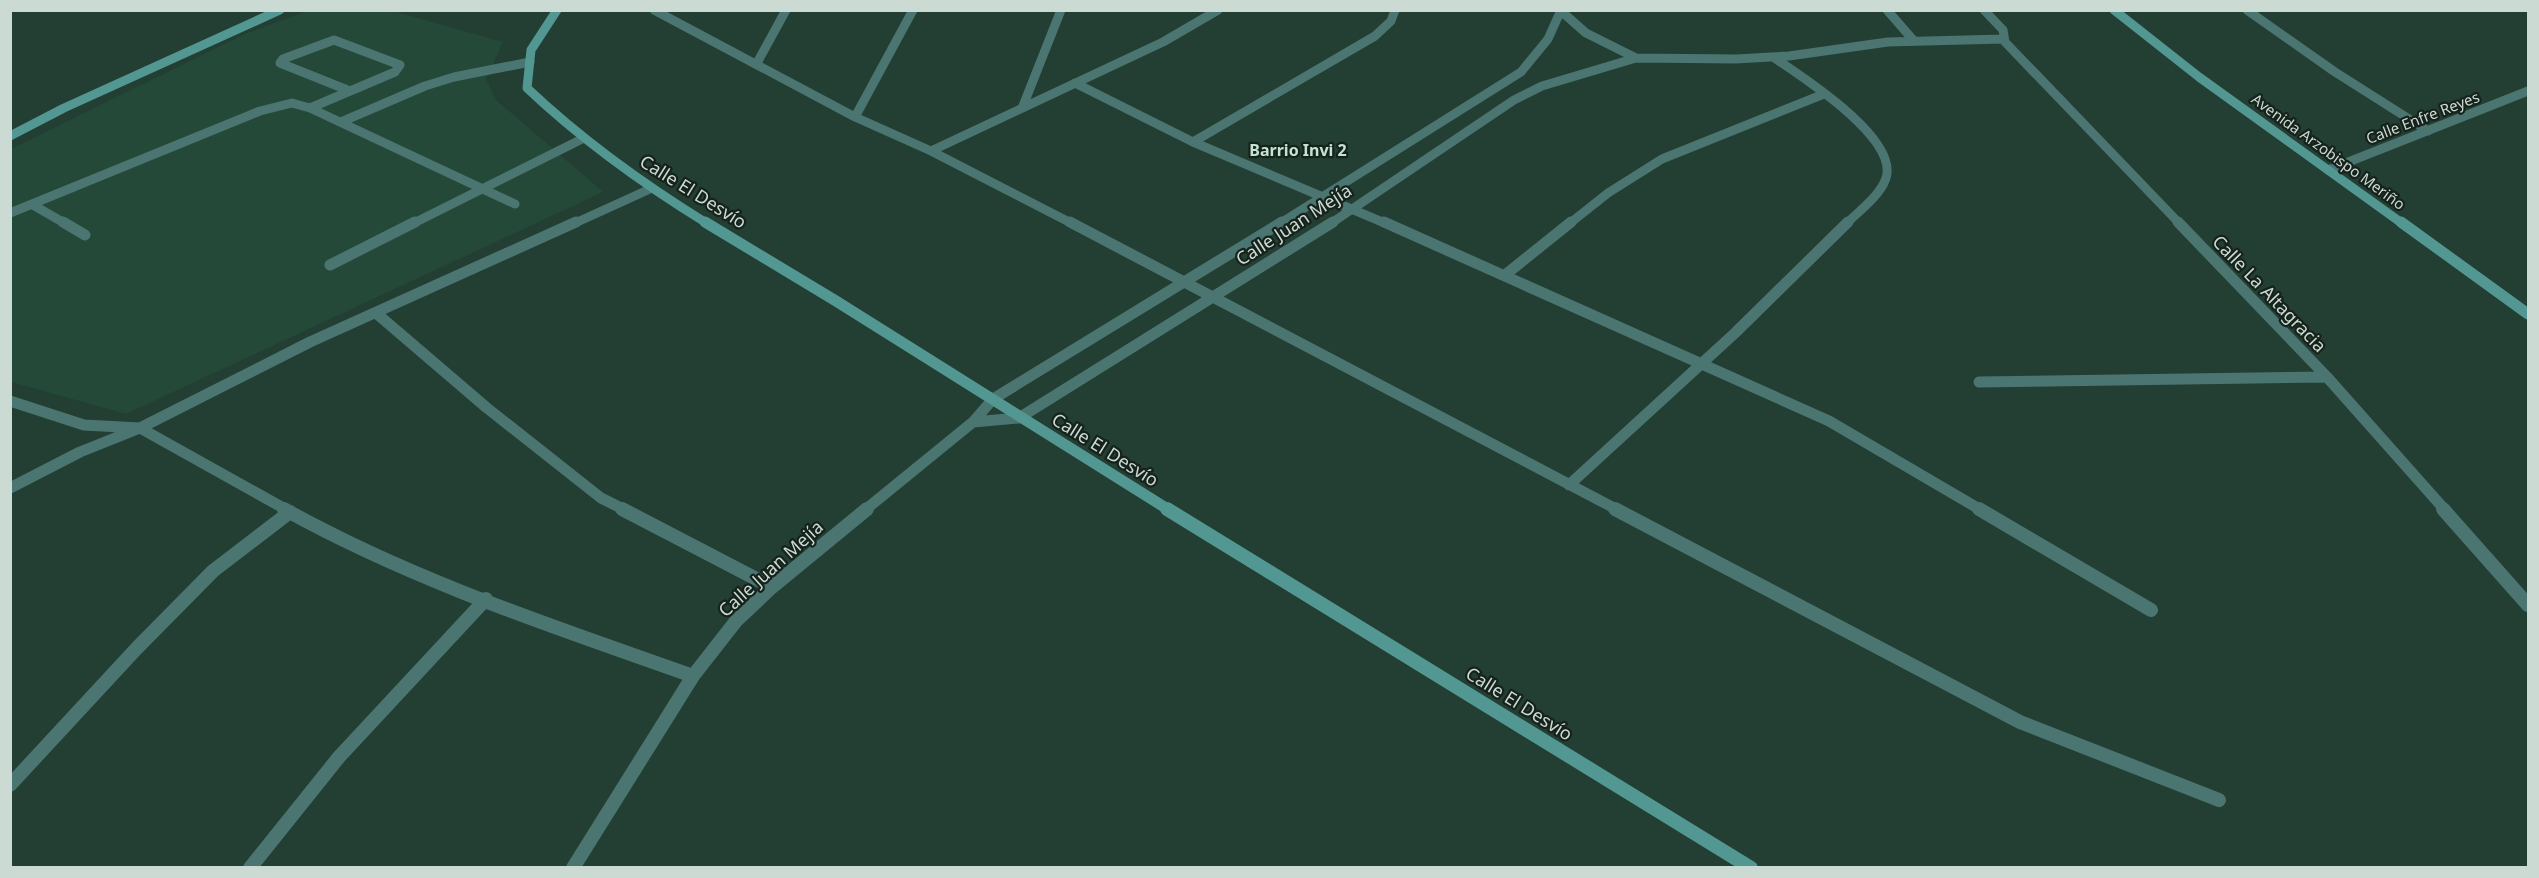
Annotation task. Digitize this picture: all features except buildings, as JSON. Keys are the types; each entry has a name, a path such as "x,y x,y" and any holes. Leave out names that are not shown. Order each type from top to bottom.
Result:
{"street":[{"path":"10,136 64,108 280,10"},
{"name":"Calle El Desvío","path":"557,10 531,50 527,88 584,138 650,189 1751,867"},
{"path":"654,10 855,117 931,151 2020,722 2219,800"},
{"path":"757,63 786,10"},
{"path":"855,117 913,10"},
{"path":"1023,106 1061,10"},
{"path":"931,151 1163,42 1218,10"},
{"path":"1193,142 1375,36 1391,21 1395,10"},
{"path":"1887,10 1914,40"},
{"name":"Calle La Altagracia","path":"1984,10 2003,30 2003,39 2327,377 2529,605"},
{"name":"Avenida Arzobispo Meriño","path":"2114,10 2199,77 2529,314"},
{"path":"2247,10 2335,72 2428,131"},
{"path":"1561,11 1572,25 1636,58 1736,59 1773,57 1914,40 2003,39"},
{"name":"Calle Juan Mejía","path":"573,867 693,676 736,621 772,587 973,422 993,399 1185,284 1521,72 1548,39 1561,11"},
{"path":"310,108 395,72 400,65 334,40 283,59 280,63 350,91"},
{"path":"1569,485 1700,363 1758,313 1866,203 1886,179 1887,163 1879,146 1862,125 1773,57"},
{"name":"Calle Juan Mejía","path":"973,422 1019,418 1354,209 1514,100 1563,79 1636,58"},
{"path":"341,122 454,76 530,62"},
{"path":"1075,83 1193,142 1323,195 1829,421 2151,610"},
{"name":"Calle Enfre Reyes","path":"2328,170 2529,91"},
{"path":"1505,275 1608,193 1662,159 1824,94"},
{"path":"10,213 260,111 292,103 310,108 341,122 515,204"},
{"path":"330,265 584,138"},
{"path":"10,488 80,452 140,428 310,342 650,189"},
{"path":"33,205 86,235"},
{"path":"376,313 487,408 601,498 772,587"},
{"path":"1979,382 2327,377"},
{"path":"10,401 84,424 140,428 290,512 388,560 527,617 693,676"},
{"path":"10,785 136,649 213,571 290,512"},
{"path":"250,867 339,758 486,599"}],"shaded area":[{"path":"307,11 393,11 503,42 486,79 496,100 603,192 126,414 11,382 11,149 245,34"}],"district":[{"name":"Barrio Invi 2","path":"1298,150"}]}
